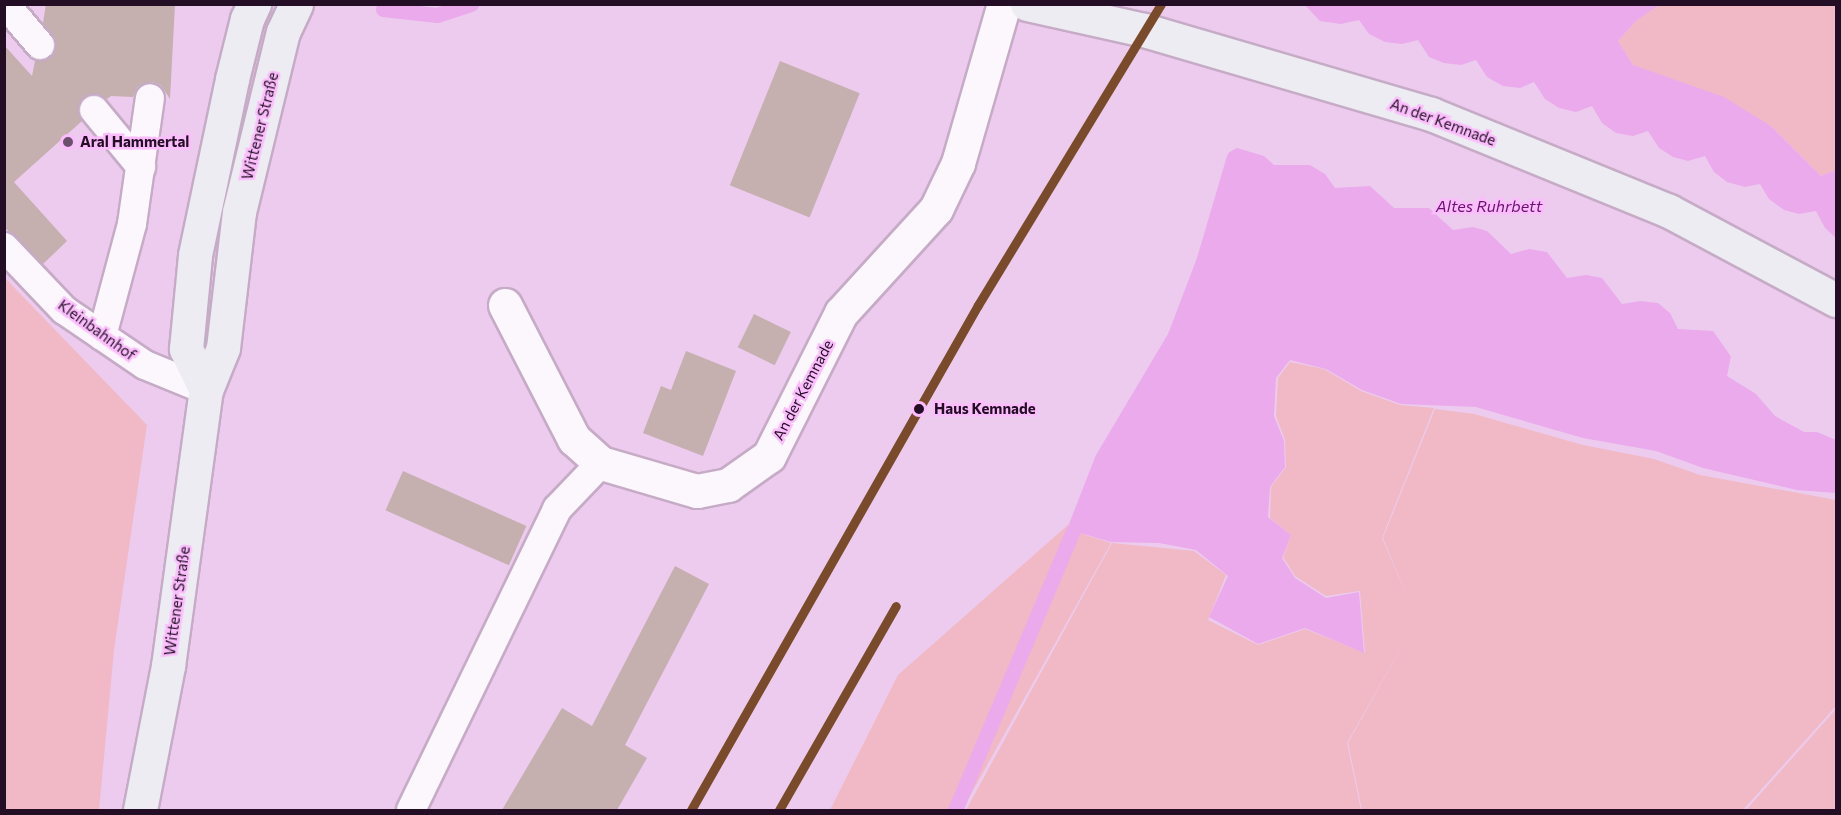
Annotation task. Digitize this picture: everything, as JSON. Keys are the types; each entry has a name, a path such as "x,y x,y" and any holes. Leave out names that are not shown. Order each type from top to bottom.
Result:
{"main road":[{"path":"206,390 186,349 195,255 232,79 247,19 254,4"},
{"name":"Wittener Straße","path":"141,810 168,666 206,390 223,348 239,212 283,32 296,4"},
{"name":"An der Kemnade","path":"1047,6 1266,64 1431,114 1669,211 1836,300"}],"street":[{"name":"An der Kemnade","path":"505,305 574,438 601,463 698,492 728,485 769,456 842,313 936,209 958,163 1004,4"}],"lane":[{"path":"5,4 40,45"},
{"path":"102,336 132,224 150,98"},
{"path":"103,111 141,167"},
{"name":"Kleinbahnhof","path":"4,247 64,310 145,365 206,390"},
{"path":"411,810 557,509 601,463"}],"shaded area":[{"path":"1659,5 1836,5 1836,170 1821,176 1771,126 1633,65 1618,41 1636,21"},
{"path":"4,277 147,425 114,650 99,810 5,810"},
{"path":"1290,362 1324,369 1361,391 1400,405 1434,408 1382,538 1410,603 1383,538 1435,409 1474,414 1583,445 1654,459 1700,475 1836,500 1836,706 1743,810 1362,810 1348,743 1416,621 1347,743 1361,810 966,810 1112,543 1194,551 1226,575 1208,620 1258,645 1305,629 1365,653 1360,591 1326,596 1295,576 1283,557 1291,535 1270,518 1271,487 1286,467 1285,440 1276,416 1278,378"},
{"path":"1069,524 1073,531 1111,543 962,810 830,810 898,675"},
{"path":"1836,709 1836,810 1746,810"}],"water":[{"name":"Altes Ruhrbett","path":"1302,5 1659,5 1636,21 1618,41 1633,65 1724,97 1771,126 1821,176 1836,170 1836,267 1731,356 1727,376 1756,394 1775,416 1804,432 1817,432 1836,440 1836,493 1797,490 1703,468 1656,451 1583,438 1476,407 1401,404 1362,390 1326,369 1290,360 1276,378 1274,416 1284,441 1285,467 1270,487 1268,517 1291,535 1282,558 1295,578 1326,598 1359,592 1364,653 1305,628 1258,644 1209,617 1228,576 1196,550 1159,543 1111,542 1073,531 1069,524 1096,455 1168,334 1197,258 1227,156"}],"pier":[{"path":"1298,4 1305,5 1320,21 1341,24 1359,20 1369,34 1385,42 1402,44 1418,40 1429,57 1444,63 1461,65 1476,60 1487,77 1503,86 1520,88 1534,82 1545,99 1559,108 1576,112 1592,106 1602,123 1616,133 1633,136 1648,131 1659,148 1673,157 1688,161 1705,156 1714,172 1727,182 1745,187 1760,184 1769,199 1784,210 1799,214 1816,211 1825,228 1836,238 1836,271 1732,358 1713,331 1678,329 1670,313 1658,303 1641,301 1622,304 1602,278 1586,275 1567,278 1547,252 1529,249 1511,254 1487,231 1473,227 1453,230 1429,208 1394,208 1370,186 1335,188 1325,174 1310,165 1274,165 1264,156 1237,148 1224,155"}],"building":[{"path":"46,4 175,4 170,99 161,85 152,82 137,87 133,97 111,96 107,99 92,94 84,97 78,112 82,121 14,182 67,241 43,264 4,227 4,45 32,76 35,61 51,57 56,43 43,23"},
{"path":"780,61 860,93 810,217 730,185"},
{"path":"754,314 791,332 775,365 738,347"},
{"path":"686,351 736,371 703,456 643,433 661,386 671,390"},
{"path":"403,471 526,526 509,565 386,510"},
{"path":"675,566 709,584 625,745 647,758 617,810 502,810 562,708 592,726"}],"waterway":[{"path":"383,9 437,15 471,4"},
{"path":"955,810 1073,531"}],"railway":[{"path":"779,810 896,606"}],"transit line":[{"path":"691,810 978,305 1161,4"},
{"path":"779,810 896,606"}],"place":[{"name":"Aral Hammertal","path":"68,142"},
{"name":"Haus Kemnade","path":"919,409"}]}
